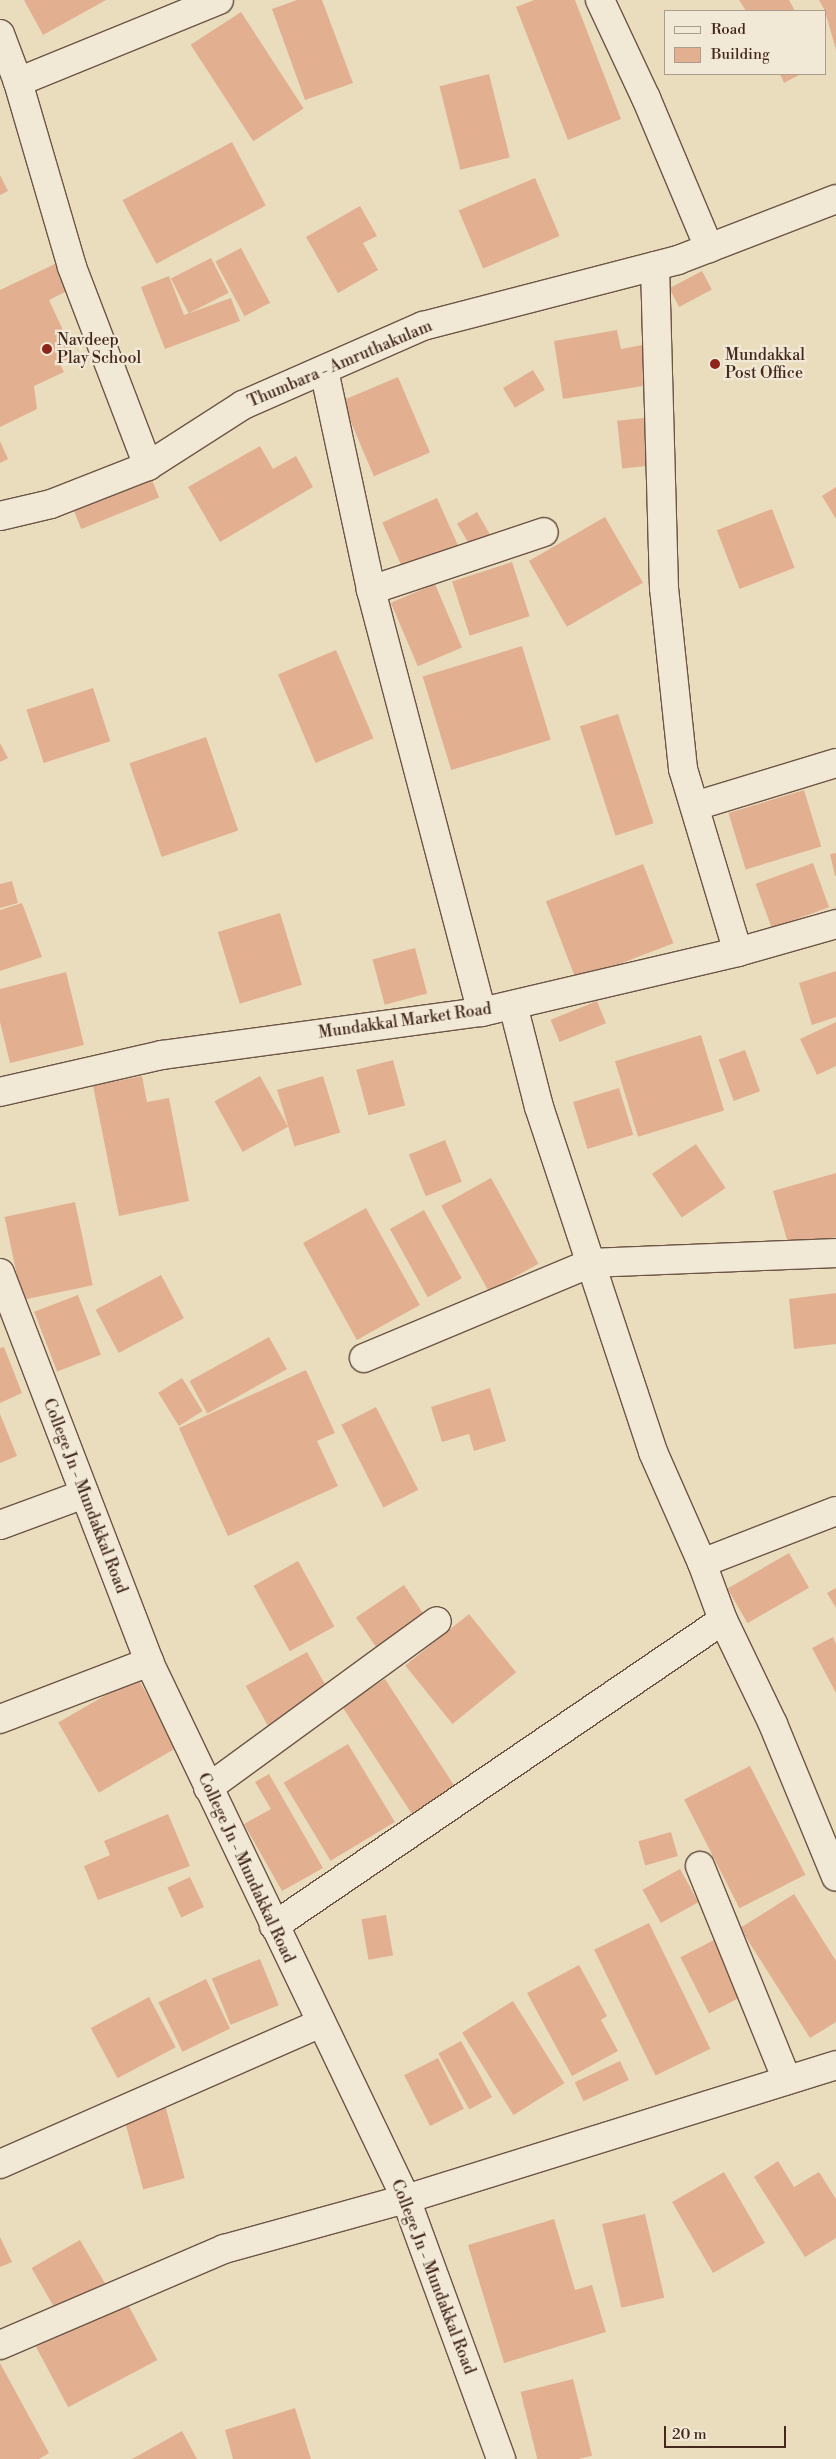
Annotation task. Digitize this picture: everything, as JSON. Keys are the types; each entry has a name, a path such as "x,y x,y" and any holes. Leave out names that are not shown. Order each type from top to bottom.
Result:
{"street":[{"path":"18,82 219,0"},
{"path":"600,0 650,106 709,248"},
{"path":"0,34 18,82 72,267 148,466"},
{"name":"Thumbara - Amruthakulam","path":"0,516 51,504 148,466 243,405 423,326 655,266 709,248 836,199"},
{"path":"655,266 664,588 683,769 738,952"},
{"path":"324,370 372,590 482,1012"},
{"path":"372,590 544,532"},
{"path":"695,806 836,763"},
{"name":"Mundakkal Market Road","path":"0,1092 162,1055 482,1012 738,952 836,924"},
{"path":"513,1005 539,1107 653,1452 702,1563 723,1620 773,1724 836,1877"},
{"path":"364,1358 591,1263 836,1253"},
{"name":"College Jn - Mundakkal Road","path":"0,1273 148,1662 406,2199 501,2459"},
{"path":"0,1525 84,1494"},
{"path":"702,1563 836,1511"},
{"path":"208,1788 437,1620"},
{"path":"274,1926 723,1620"},
{"path":"0,1719 148,1662"},
{"path":"700,1866 787,2080"},
{"path":"0,2164 321,2024"},
{"path":"0,2345 224,2249 406,2199 836,2065"}],"building":[{"path":"24,0 106,0 43,35"},
{"path":"297,0 322,0 353,83 305,100 272,9"},
{"path":"534,0 575,0 621,119 568,140 516,7"},
{"path":"739,0 789,0 794,10 745,10"},
{"path":"819,0 836,0 836,50 826,10"},
{"path":"241,12 304,108 253,141 191,45"},
{"path":"489,74 510,157 460,170 440,86"},
{"path":"780,75 799,75 784,83"},
{"path":"232,142 266,206 156,264 123,200"},
{"path":"0,175 8,191 0,195"},
{"path":"535,178 560,236 483,268 459,210"},
{"path":"360,206 377,236 363,243 378,270 338,293 306,237"},
{"path":"241,248 270,303 245,316 215,262"},
{"path":"211,258 229,293 189,313 171,278"},
{"name":"Navdeep Play School","path":"59,262 71,289 49,300 75,356 60,364 64,372 34,386 37,409 0,427 0,290"},
{"path":"702,271 712,290 679,307 669,288"},
{"path":"169,276 184,315 231,298 240,321 165,349 141,287"},
{"path":"617,330 621,349 642,345 649,385 563,399 554,341"},
{"path":"533,370 545,390 515,408 503,388"},
{"path":"398,377 430,452 374,476 342,401"},
{"path":"644,418 649,466 622,469 617,421"},
{"path":"0,441 8,459 0,463"},
{"path":"260,446 273,469 296,456 313,487 220,542 188,487"},
{"path":"146,465 159,497 81,529 68,496"},
{"path":"836,487 836,519 822,496"},
{"path":"437,498 459,548 405,573 382,522"},
{"path":"772,509 795,568 739,589 717,530"},
{"path":"477,512 491,536 471,548 457,524"},
{"path":"605,517 643,583 567,627 529,561"},
{"path":"512,562 530,616 470,636 452,581"},
{"path":"435,584 462,648 418,666 391,603"},
{"path":"522,646 551,740 451,770 423,676"},
{"path":"336,650 374,738 316,763 278,675"},
{"path":"93,688 110,741 44,763 26,710"},
{"path":"618,714 654,823 615,836 580,726"},
{"path":"206,737 238,831 162,857 129,763"},
{"path":"0,743 8,758 0,762"},
{"path":"804,790 821,846 746,870 728,813"},
{"path":"836,853 836,876 835,876 830,854"},
{"path":"813,863 829,907 772,928 756,884"},
{"path":"643,864 673,943 576,981 546,901"},
{"path":"12,881 18,903 0,908 0,884"},
{"path":"22,903 42,957 0,971 0,910"},
{"path":"280,913 302,985 240,1004 218,932"},
{"path":"415,948 427,993 385,1005 372,959"},
{"path":"836,971 836,1017 812,1025 799,983"},
{"path":"66,972 84,1045 10,1063 0,1022 0,989"},
{"path":"597,1001 606,1023 560,1042 551,1020"},
{"path":"836,1022 836,1066 817,1075 800,1039"},
{"path":"701,1035 724,1111 638,1137 615,1061"},
{"path":"745,1050 760,1091 734,1101 719,1060"},
{"path":"393,1060 405,1105 368,1115 356,1070"},
{"path":"142,1076 147,1102 169,1098 189,1201 119,1216 93,1086"},
{"path":"260,1076 288,1127 243,1152 215,1101"},
{"path":"323,1076 340,1132 294,1146 277,1090"},
{"path":"619,1088 633,1135 587,1149 573,1102"},
{"path":"445,1140 462,1182 426,1196 409,1155"},
{"path":"696,1144 726,1188 682,1218 652,1174"},
{"path":"836,1173 836,1237 790,1250 773,1191"},
{"path":"491,1178 539,1264 489,1291 441,1206"},
{"path":"75,1202 93,1285 22,1300 5,1217"},
{"path":"366,1208 420,1305 357,1340 303,1243"},
{"path":"424,1210 462,1278 428,1297 390,1229"},
{"path":"161,1275 184,1318 119,1353 96,1310"},
{"path":"836,1293 836,1344 794,1349 789,1299"},
{"path":"78,1295 101,1355 57,1372 34,1312"},
{"path":"269,1337 287,1369 207,1413 189,1381"},
{"path":"4,1347 22,1393 0,1403 0,1348"},
{"path":"306,1370 335,1433 317,1441 338,1486 228,1536 179,1428"},
{"path":"182,1378 203,1411 179,1426 158,1393"},
{"path":"490,1388 506,1441 474,1451 469,1434 442,1442 431,1407"},
{"path":"376,1407 418,1490 383,1508 341,1425"},
{"path":"0,1414 17,1456 0,1463"},
{"path":"789,1553 809,1588 748,1623 728,1588"},
{"path":"298,1561 334,1627 290,1651 253,1586"},
{"path":"404,1585 428,1621 380,1653 356,1617"},
{"path":"836,1588 836,1608 827,1593"},
{"path":"469,1614 516,1672 452,1724 405,1666"},
{"path":"833,1637 836,1644 836,1693 812,1648"},
{"path":"307,1652 331,1695 270,1729 246,1686"},
{"path":"137,1677 178,1747 99,1793 58,1722"},
{"path":"385,1679 456,1788 413,1816 342,1707"},
{"path":"348,1744 395,1822 331,1861 284,1783"},
{"path":"750,1766 805,1875 739,1908 684,1800"},
{"path":"269,1774 323,1868 282,1891 244,1824 271,1809 255,1782"},
{"path":"168,1814 190,1866 98,1900 84,1866 110,1855 104,1841"},
{"path":"671,1832 678,1856 645,1865 638,1841"},
{"path":"680,1869 698,1902 661,1923 642,1890"},
{"path":"190,1877 204,1907 181,1917 167,1888"},
{"path":"794,1894 836,1961 836,2022 810,2038 740,1928"},
{"path":"386,1915 393,1955 368,1960 361,1919"},
{"path":"649,1923 710,2049 656,2076 594,1950"},
{"path":"716,1939 745,1995 709,2013 680,1957"},
{"path":"260,1959 279,2005 231,2025 212,1978"},
{"path":"579,1965 607,2016 601,2020 618,2051 572,2076 527,1993"},
{"path":"206,1979 230,2028 182,2052 158,2002"},
{"path":"149,1997 176,2047 117,2078 91,2028"},
{"path":"513,2001 564,2083 514,2115 462,2033"},
{"path":"461,2041 492,2097 469,2110 438,2054"},
{"path":"438,2058 464,2109 430,2126 404,2075"},
{"path":"620,2061 629,2080 584,2101 575,2082"},
{"path":"164,2101 185,2178 143,2189 122,2112"},
{"path":"778,2161 794,2187 819,2172 836,2199 836,2238 805,2257 754,2177"},
{"path":"724,2172 765,2243 713,2273 672,2202"},
{"path":"645,2214 664,2298 621,2308 602,2224"},
{"path":"554,2219 575,2290 592,2285 606,2332 504,2363 468,2245"},
{"path":"0,2237 12,2262 0,2267"},
{"path":"80,2240 106,2284 57,2312 32,2268"},
{"path":"125,2299 157,2360 68,2407 36,2346"},
{"path":"0,2363 49,2453 39,2459 0,2459"},
{"path":"573,2379 592,2456 579,2459 537,2459 521,2392"},
{"path":"295,2408 311,2459 233,2459 225,2430"},
{"path":"182,2431 197,2459 132,2459"}],"place":[{"name":"Navdeep Play School","path":"47,349"},
{"name":"Mundakkal Post Office","path":"715,364"}]}
